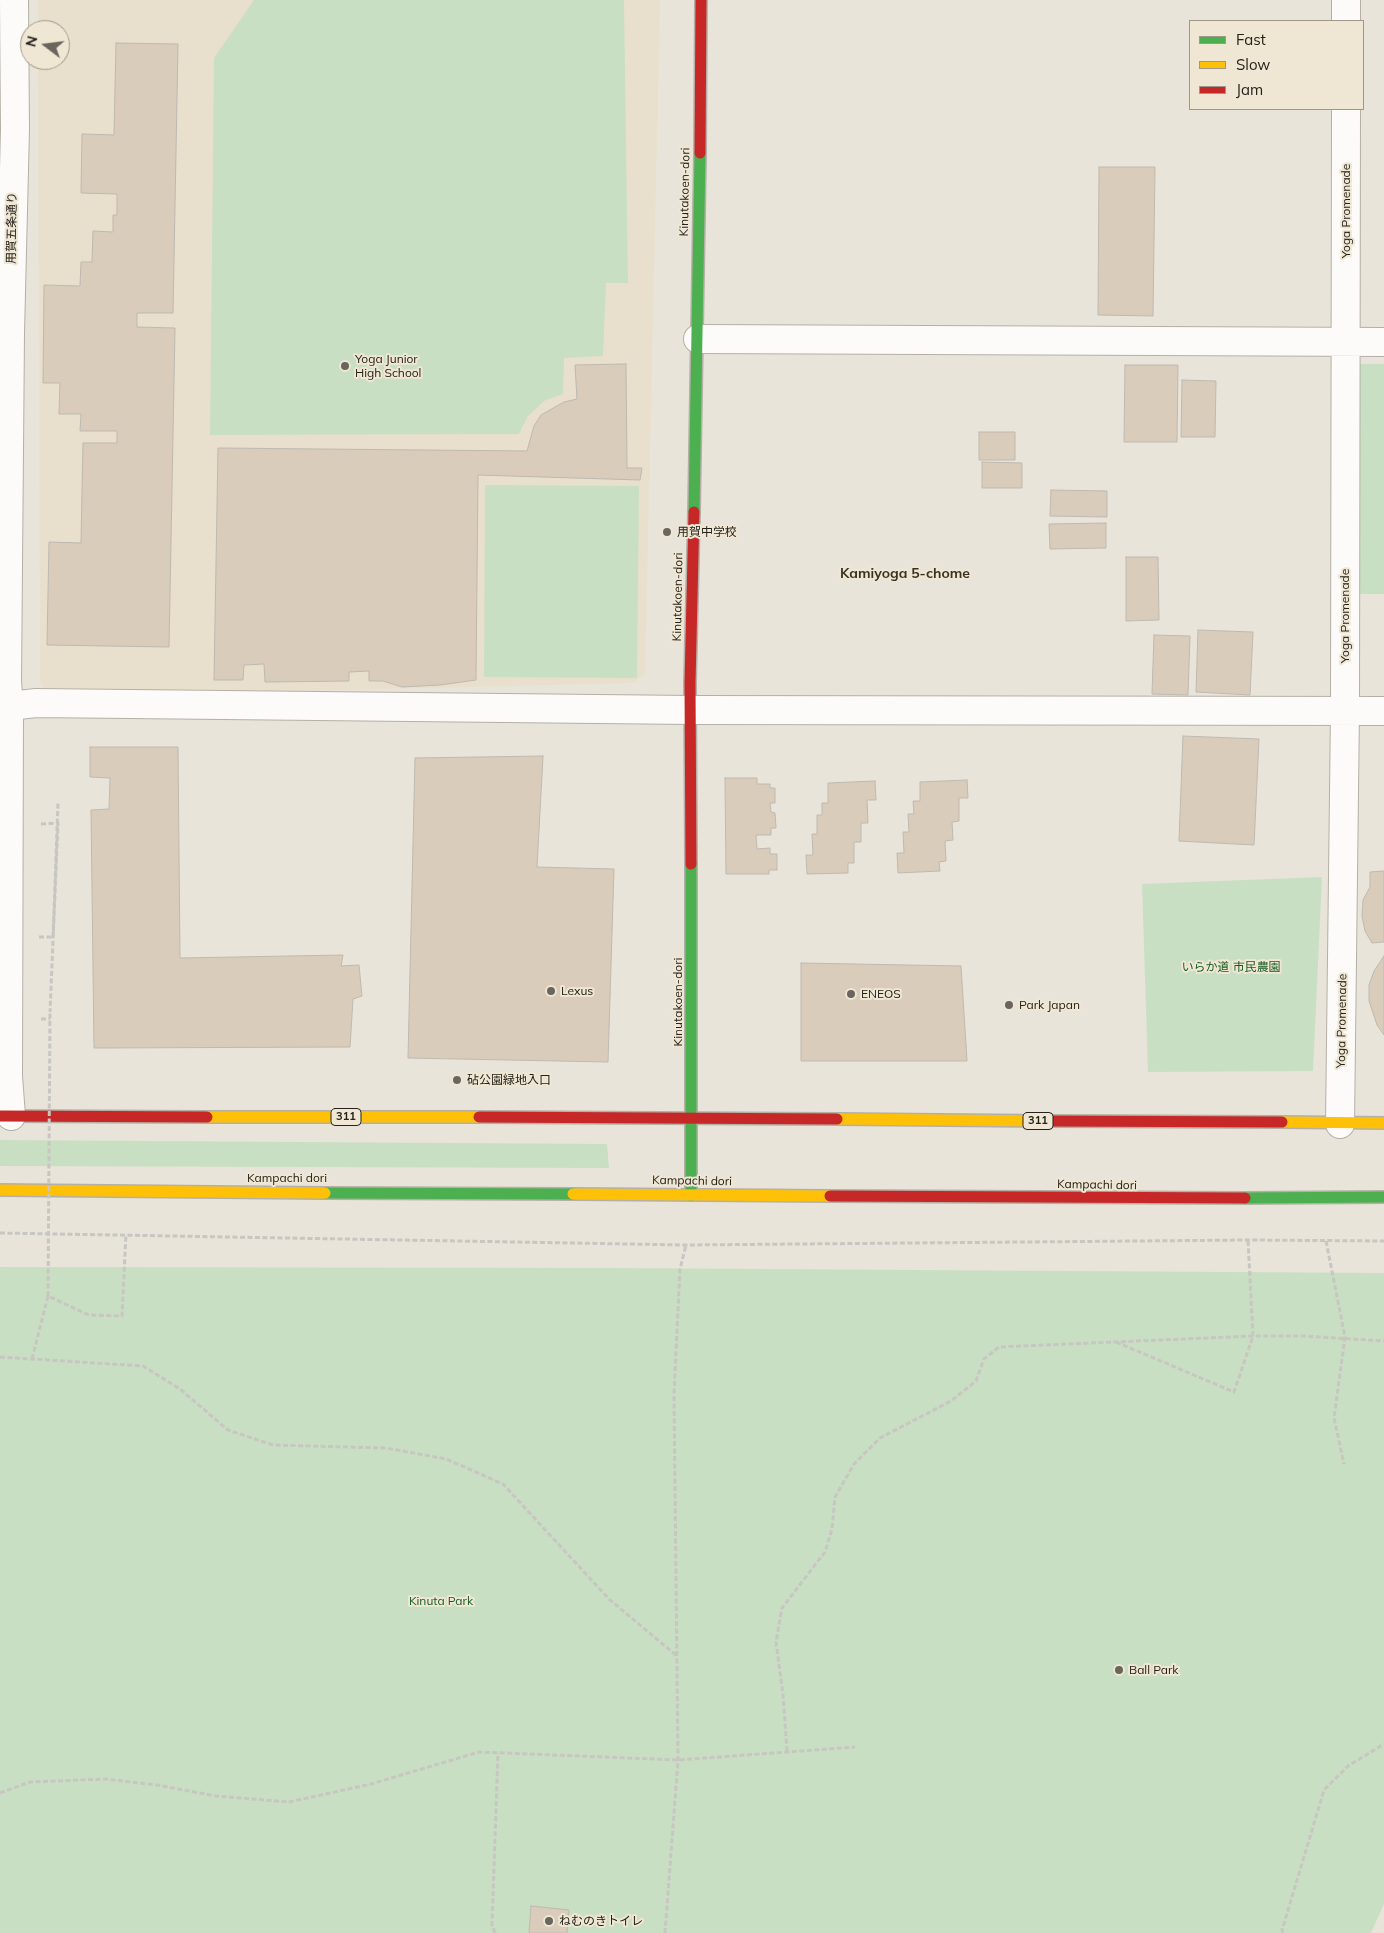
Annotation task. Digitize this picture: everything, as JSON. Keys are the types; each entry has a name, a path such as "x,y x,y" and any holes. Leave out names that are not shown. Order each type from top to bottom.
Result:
{"main road":[{"name":"Kinutakoen-dori","path":"691,1195 691,710 698,339 701,0"},
{"name":"311","path":"6,1116 1384,1123"},
{"name":"Kampachi dori","path":"0,1190 1150,1199 1384,1197"}],"street":[{"name":"用賀五条通り","path":"6,1116 8,1076 5,707 7,681 5,332 15,128 14,0"},
{"path":"1346,0 1346,20"},
{"name":"Yoga Promenade","path":"1340,1124 1345,710 1346,110"},
{"path":"698,339 1384,342"},
{"path":"5,707 36,703 691,710 1384,711"}],"path":[{"path":"33,936 53,937 58,803"},
{"path":"32,1359 48,1296 50,1012 58,823 36,824"},
{"path":"0,1233 686,1245 1248,1240 1384,1241"},
{"path":"48,1296 89,1314 122,1316 126,1234"},
{"path":"1114,1341 1234,1392 1252,1336 1248,1240"},
{"path":"1326,1240 1344,1337 1334,1418 1344,1464"},
{"path":"665,1933 678,1760 674,1394 680,1269 686,1245"},
{"path":"787,1751 783,1695 776,1642 782,1608 825,1552 832,1529 835,1497 854,1464 880,1438 951,1401 976,1381 984,1359 999,1346 1252,1336 1344,1337 1384,1340"},
{"path":"0,1357 143,1366 180,1389 228,1430 273,1445 386,1448 446,1458 503,1484 609,1599 677,1656"},
{"path":"1283,1933 1282,1930 1324,1790 1348,1766 1384,1744"},
{"path":"0,1792 30,1782 105,1779 156,1784 216,1796 289,1802 371,1784 480,1752 678,1760 855,1747"},
{"path":"495,1933 492,1925 498,1753"}],"shaded area":[{"name":"Yoga Junior High School","path":"38,0 660,0 645,672 634,683 50,697 40,681 38,70 70,70 70,20 38,20"}],"green space":[{"path":"254,0 624,0 628,283 606,283 603,356 564,358 563,394 544,401 528,416 519,434 210,435 214,58"},
{"path":"1357,364 1384,364 1384,594 1357,594"},
{"path":"485,485 639,486 637,678 484,677"},
{"name":"いらか道 市民農園","path":"1322,877 1313,1071 1148,1072 1142,884"},
{"path":"0,1140 607,1144 609,1168 0,1166"},
{"name":"Kinuta Park","path":"0,1267 611,1268 1384,1273 1384,1904 1371,1933 0,1933"}],"building":[{"path":"116,43 178,44 173,313 137,313 137,327 175,328 169,647 47,645 49,542 81,543 83,443 117,443 117,431 80,431 81,414 59,414 60,383 43,383 44,285 80,286 81,262 92,262 93,231 113,232 113,215 117,215 117,194 81,193 82,134 114,135"},
{"path":"1099,167 1155,167 1153,316 1098,315"},
{"path":"626,364 627,468 642,468 640,480 478,475 476,680 440,685 402,687 383,681 369,681 369,671 349,672 349,681 265,682 264,664 244,665 243,680 214,680 218,448 527,451 534,426 541,415 564,402 577,399 575,365"},
{"path":"1125,365 1178,365 1177,442 1124,442"},
{"path":"1182,380 1216,381 1215,437 1181,437"},
{"path":"979,432 1015,432 1015,460 979,460"},
{"path":"982,462 1022,463 1022,488 982,488"},
{"path":"1051,490 1107,491 1107,517 1050,516"},
{"path":"1106,523 1106,548 1050,549 1049,524"},
{"path":"1126,557 1158,557 1159,620 1126,621"},
{"path":"1198,630 1253,632 1250,695 1196,692"},
{"path":"1154,635 1190,636 1188,695 1152,694"},
{"path":"1183,736 1259,739 1254,845 1179,841"},
{"path":"90,747 178,747 180,958 343,955 341,966 359,965 362,996 353,999 350,1047 94,1048 91,810 109,809 110,778 90,777"},
{"path":"543,756 537,867 614,869 608,1062 408,1058 415,758"},
{"path":"725,778 757,778 757,784 770,784 770,788 775,788 775,803 770,803 771,812 775,813 776,828 771,828 771,835 756,835 757,849 770,848 770,854 777,854 777,870 769,870 769,874 726,874"},
{"path":"967,780 968,798 959,798 959,821 952,822 953,840 945,841 946,861 939,862 940,871 898,873 897,853 904,853 903,832 909,832 908,814 914,814 913,801 920,801 920,782"},
{"path":"875,781 876,800 867,800 868,823 861,823 861,842 854,842 854,863 848,863 848,873 807,874 806,855 813,855 812,834 817,834 817,815 822,815 822,803 828,803 828,783"},
{"path":"1384,871 1384,942 1372,943 1365,931 1362,916 1363,900 1370,887 1370,872"},
{"path":"1384,956 1384,1035 1377,1025 1369,1001 1369,985 1374,971"},
{"path":"801,963 961,966 967,1061 801,1061"},
{"name":"ねむのきトイレ","path":"531,1906 569,1910 567,1933 529,1933"}],"traffic: fast":[{"path":"694,512 700,153"},
{"path":"691,864 691,1195"},
{"path":"325,1193 573,1194"},
{"path":"1245,1198 1384,1197"}],"traffic: slow":[{"path":"207,1117 479,1117"},
{"path":"837,1119 1048,1121"},
{"path":"1282,1122 1384,1123"},
{"path":"0,1190 325,1193"},
{"path":"573,1194 830,1196"}],"traffic: jam":[{"path":"700,153 701,0"},
{"path":"691,864 690,683 694,512"},
{"path":"0,1116 207,1117"},
{"path":"479,1117 837,1119"},
{"path":"1048,1121 1282,1122"},
{"path":"830,1196 1245,1198"}],"place":[{"name":"Yoga Junior High School","path":"345,366"},
{"name":"用賀中学校","path":"667,532"},
{"name":"Lexus","path":"551,991"},
{"name":"ENEOS","path":"851,994"},
{"name":"Park Japan","path":"1009,1005"},
{"name":"砧公園緑地入口","path":"457,1080"},
{"name":"Ball Park","path":"1119,1670"},
{"name":"ねむのきトイレ","path":"549,1921"}],"district":[{"name":"Kamiyoga 5-chome","path":"905,574"}]}
